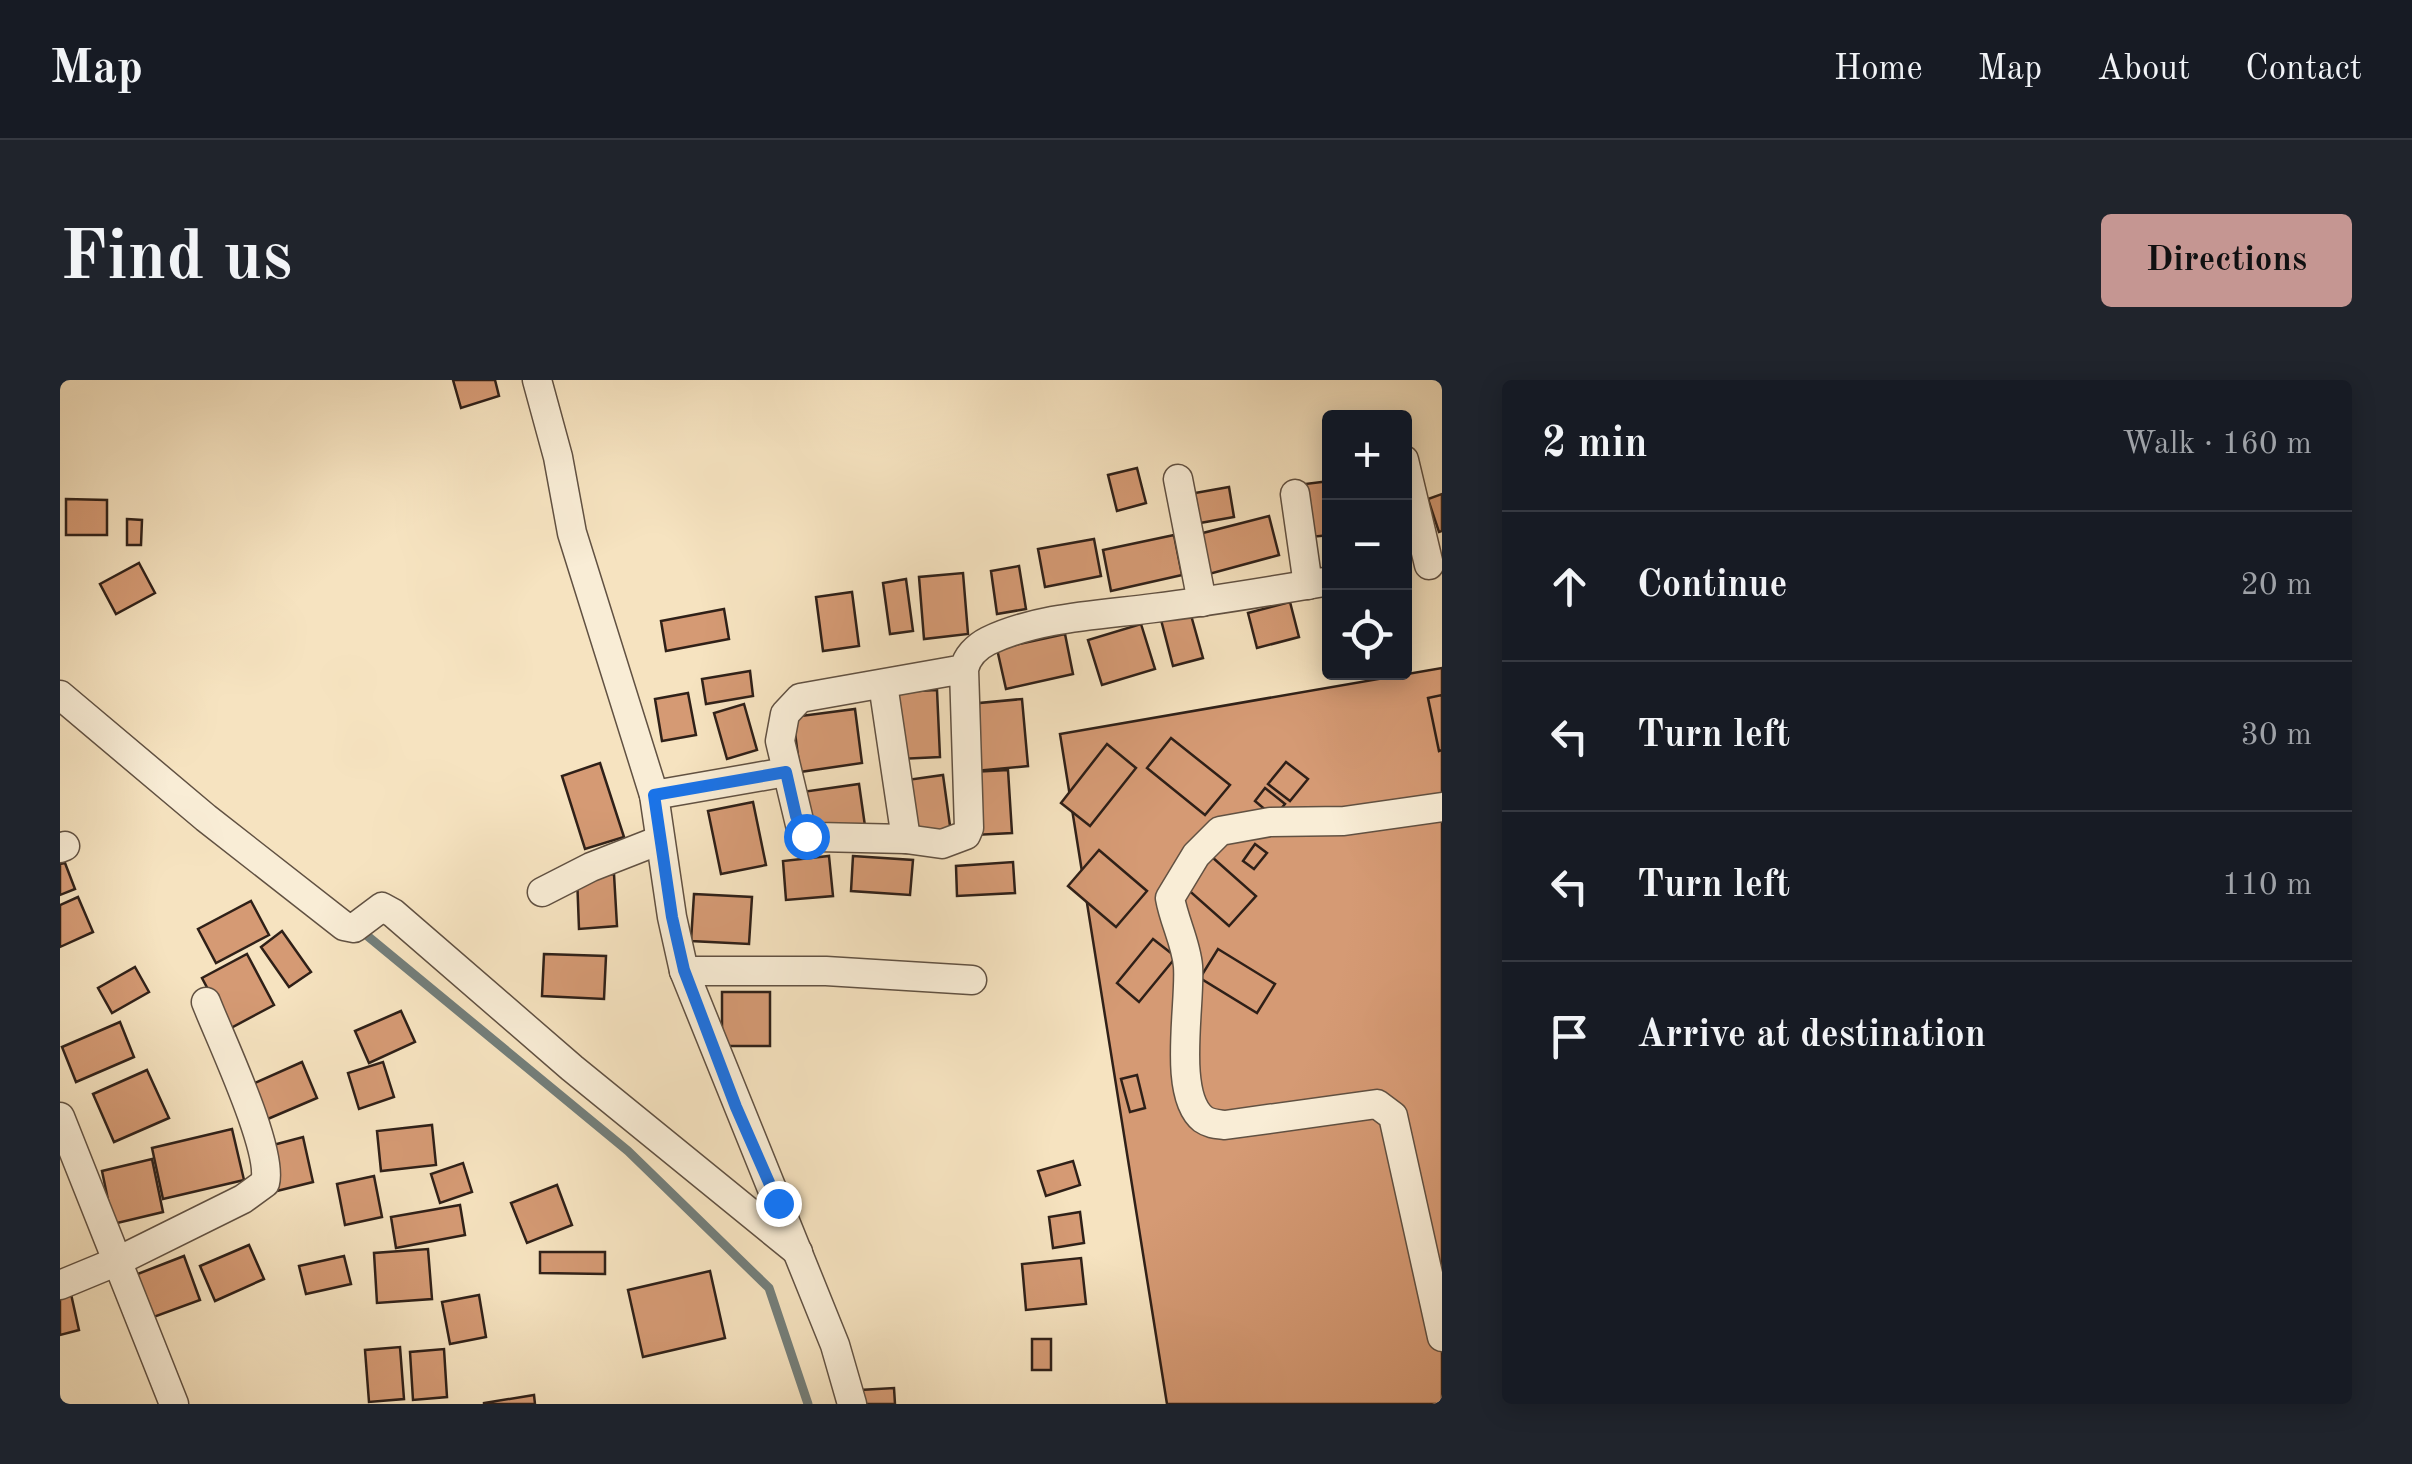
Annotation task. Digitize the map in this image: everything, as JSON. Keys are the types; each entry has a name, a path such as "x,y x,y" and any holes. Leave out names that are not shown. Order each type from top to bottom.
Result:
{"street":[{"path":"537,380 558,458 572,533 654,795 684,970 835,1346 852,1404"},
{"path":"1178,479 1202,602"},
{"path":"964,670 815,694 800,698 790,707 782,724 780,742 796,816 806,836 953,842 966,836 969,828 964,670 966,661 979,647 1010,633 1081,617 1318,583 1294,494"},
{"path":"1412,500 1425,565"},
{"path":"883,684 906,839"},
{"path":"60,695 206,818 344,926 382,907 394,913 572,1068 798,1252"},
{"path":"654,795 786,772"},
{"path":"1442,807 1344,820 1270,822 1220,831 1196,855 1170,898 1187,958 1186,1064 1193,1106 1201,1118 1225,1126 1322,1110 1384,1106 1393,1116 1442,1338"},
{"path":"542,892 578,872 660,840"},
{"path":"684,970 972,980"},
{"path":"60,1285 118,1261 262,1187 266,1178 252,1120 206,1002"},
{"path":"60,1117 174,1404"}],"building":[{"path":"453,380 495,380 499,396 461,408"},
{"path":"1137,468 1146,503 1117,511 1108,475"},
{"path":"1322,482 1322,536 1310,537 1305,484"},
{"path":"1229,487 1234,517 1200,523 1195,493"},
{"path":"1442,494 1442,531 1439,532 1428,499"},
{"path":"66,499 107,500 107,535 66,535"},
{"path":"1269,516 1279,555 1209,574 1199,534"},
{"path":"127,519 142,520 141,545 127,545"},
{"path":"1174,535 1182,575 1111,591 1103,550"},
{"path":"1094,539 1101,576 1045,587 1038,549"},
{"path":"139,563 155,593 116,614 100,584"},
{"path":"1019,566 1026,609 997,614 991,571"},
{"path":"963,573 968,634 924,639 919,577"},
{"path":"906,579 913,631 890,634 883,583"},
{"path":"852,592 859,646 823,651 816,597"},
{"path":"1290,602 1299,637 1257,648 1248,613"},
{"path":"1189,608 1203,658 1173,666 1160,616"},
{"path":"724,609 729,639 666,651 661,621"},
{"path":"1141,624 1155,669 1102,685 1088,640"},
{"path":"1065,634 1073,674 1006,689 997,649"},
{"path":"1442,668 1442,1404 1167,1404 1060,734 1373,680 1412,680 1412,673"},
{"path":"750,671 753,696 706,704 702,679"},
{"path":"937,690 940,757 899,759 896,692"},
{"path":"688,693 696,735 662,741 655,699"},
{"path":"1442,695 1442,750 1439,751 1428,698"},
{"path":"1022,699 1028,766 975,771 969,704"},
{"path":"744,704 757,750 727,759 714,713"},
{"path":"855,709 862,763 800,772 793,717"},
{"path":"1171,738 1230,785 1205,815 1147,768"},
{"path":"1107,744 1136,768 1090,826 1061,803"},
{"path":"1286,762 1308,779 1290,801 1268,784"},
{"path":"600,763 624,837 585,849 562,776"},
{"path":"1008,770 1012,833 974,835 971,772"},
{"path":"943,775 951,833 915,838 907,780"},
{"path":"859,784 865,826 807,833 802,792"},
{"path":"1265,788 1285,804 1274,817 1255,801"},
{"path":"753,802 766,865 721,874 708,811"},
{"path":"1255,844 1267,853 1254,869 1243,861"},
{"path":"1099,850 1147,891 1116,927 1068,886"},
{"path":"829,856 833,896 786,900 783,861"},
{"path":"853,856 913,860 910,895 851,891"},
{"path":"1212,857 1256,896 1229,926 1185,887"},
{"path":"1013,862 1015,893 957,896 956,866"},
{"path":"65,863 75,889 60,895 60,864"},
{"path":"614,874 617,926 579,929 577,876"},
{"path":"694,894 752,897 749,944 691,941"},
{"path":"78,897 93,932 60,947 60,905"},
{"path":"251,901 269,935 216,963 198,929"},
{"path":"282,931 311,972 289,987 261,947"},
{"path":"1153,939 1176,957 1139,1002 1117,983"},
{"path":"1218,949 1275,984 1257,1013 1200,978"},
{"path":"247,954 274,1005 229,1029 202,978"},
{"path":"544,954 606,956 604,999 542,996"},
{"path":"135,967 149,992 112,1013 98,988"},
{"path":"722,992 770,992 770,1046 722,1046"},
{"path":"401,1011 415,1042 369,1063 355,1031"},
{"path":"120,1022 134,1057 76,1082 62,1047"},
{"path":"302,1062 317,1098 263,1121 248,1086"},
{"path":"383,1062 394,1097 359,1109 348,1073"},
{"path":"147,1070 169,1118 114,1142 93,1094"},
{"path":"1137,1075 1145,1108 1130,1112 1121,1079"},
{"path":"432,1125 436,1165 381,1171 377,1131"},
{"path":"232,1129 244,1180 163,1199 152,1148"},
{"path":"303,1137 313,1182 273,1192 262,1148"},
{"path":"152,1159 163,1212 113,1224 102,1171"},
{"path":"1073,1161 1080,1185 1046,1196 1038,1171"},
{"path":"463,1163 472,1192 440,1203 431,1174"},
{"path":"374,1176 382,1217 345,1225 337,1184"},
{"path":"557,1185 572,1225 527,1243 511,1203"},
{"path":"460,1205 465,1235 396,1248 391,1217"},
{"path":"1080,1212 1084,1243 1053,1248 1049,1217"},
{"path":"249,1245 264,1279 215,1301 200,1266"},
{"path":"428,1249 432,1299 377,1303 374,1253"},
{"path":"540,1252 605,1252 605,1274 540,1273"},
{"path":"184,1256 200,1300 151,1318 135,1275"},
{"path":"344,1256 351,1284 306,1294 299,1266"},
{"path":"1081,1258 1086,1304 1026,1310 1022,1264"},
{"path":"710,1271 725,1338 643,1357 628,1290"},
{"path":"71,1294 79,1330 60,1335 60,1297"},
{"path":"479,1295 486,1337 450,1344 442,1302"},
{"path":"1032,1339 1051,1339 1051,1370 1032,1370"},
{"path":"400,1347 404,1399 369,1402 365,1350"},
{"path":"444,1349 447,1397 413,1400 410,1352"},
{"path":"894,1388 895,1404 861,1404 860,1390"},
{"path":"534,1395 535,1404 484,1404 484,1403"}],"waterway":[{"path":"359,929 628,1151 769,1288 808,1404"}],"route":[{"path":"778,1203 736,1107 684,970 654,795 786,772 800,830 806,836"}]}
